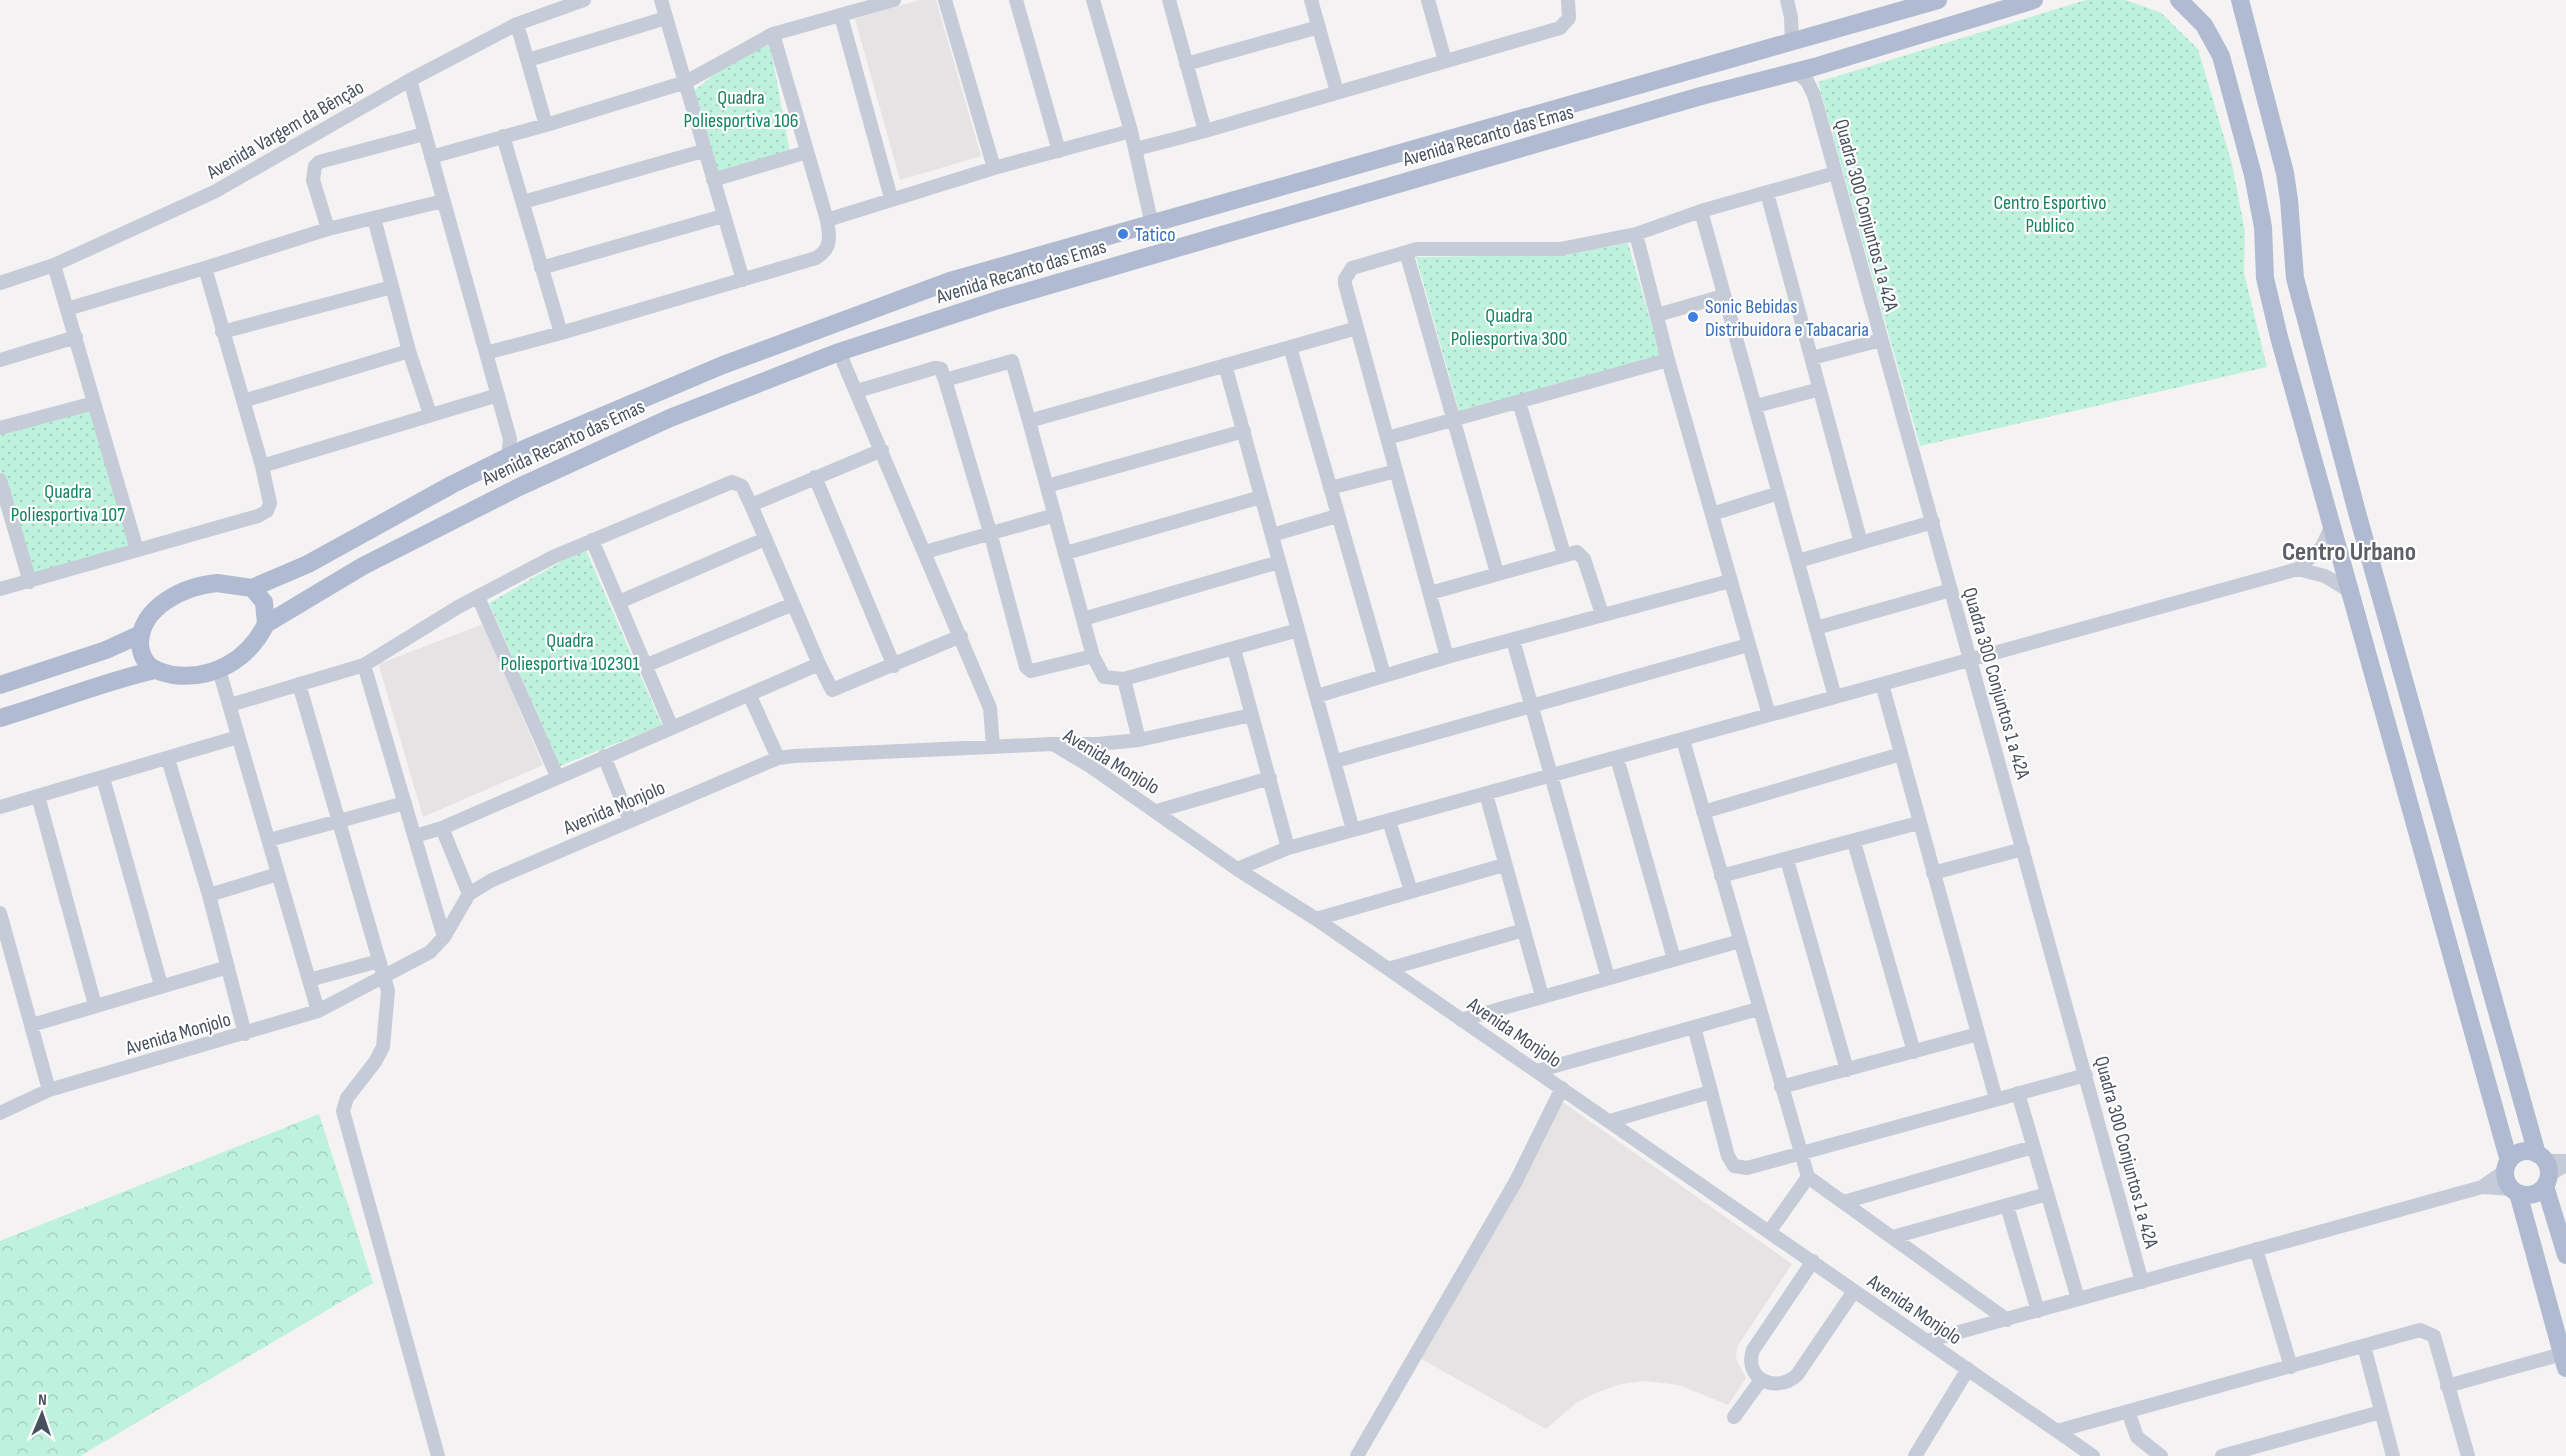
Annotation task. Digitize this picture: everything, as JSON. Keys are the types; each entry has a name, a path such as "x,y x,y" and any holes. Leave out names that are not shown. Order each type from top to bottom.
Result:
{"main road":[{"name":"Avenida Recanto das Emas","path":"252,588 283,577 514,448 583,424 734,361 950,281 1034,259 1938,0"},
{"name":"Avenida Recanto das Emas","path":"266,624 363,566 519,486 659,423 839,352 998,300 1701,96 1814,68 2034,0"},
{"path":"2180,0 2204,25 2221,56 2253,175 2263,227 2265,278 2276,327 2507,1166 2506,1181 2515,1191 2560,1321 2564,1361"},
{"path":"2240,0 2285,173 2295,278 2358,516 2544,1169 2566,1256"},
{"path":"1748,54 1764,81"},
{"path":"1727,60 1719,68 1717,74 1722,85 1733,89"},
{"path":"1695,68 1701,71 1706,84 1701,96"},
{"path":"1034,259 1027,266 1027,282 1032,286 1043,287"},
{"path":"994,269 1006,272 1011,285 1008,292 998,300"},
{"path":"655,394 652,408 659,423"},
{"path":"583,424 596,429 600,435 598,449"},
{"path":"2331,527 2342,516 2358,516"},
{"path":"352,538 354,553 363,566"},
{"path":"217,583 252,588 264,602 266,624 246,652 219,670 181,676 155,670 147,664 142,654 143,626 158,608 184,591 217,583"},
{"path":"2348,590 2364,593 2378,584"},
{"path":"0,685 106,650 141,634"},
{"path":"0,718 120,678 155,670"},
{"path":"2507,1166 2520,1152 2544,1169"},
{"path":"2515,1191 2534,1194 2544,1169"}],"street":[{"name":"Avenida Vargem da Bênção","path":"0,283 54,265 214,192 410,80 518,24 584,0"},
{"path":"661,0 686,82 703,151 743,280"},
{"path":"431,157 686,82 773,34 841,16 873,3 894,0"},
{"path":"945,0 994,168"},
{"path":"1016,0 1059,151"},
{"path":"1093,0 1136,149 1152,225"},
{"path":"1169,0 1205,131"},
{"path":"1311,0 1337,92"},
{"path":"1428,0 1445,62"},
{"path":"1136,149 1560,28 1569,18 1568,0"},
{"path":"1786,0 1797,40"},
{"path":"841,16 891,198"},
{"path":"528,60 666,18"},
{"path":"518,24 546,125"},
{"path":"1186,64 1319,27"},
{"path":"486,353 743,280 816,258 824,253 829,247 830,238 827,220 773,34"},
{"name":"Quadra 300 Conjuntos 1 a 42A","path":"1814,68 1814,95"},
{"name":"Quadra 300 Conjuntos 1 a 42A","path":"1796,72 1807,81 1814,95 2142,1282"},
{"path":"410,80 442,201 514,448"},
{"path":"827,220 891,198 1131,131"},
{"path":"328,229 314,180 315,166 320,162 424,134"},
{"path":"503,136 561,333"},
{"path":"524,202 703,151"},
{"path":"713,180 807,152"},
{"path":"1447,657 1345,284 1348,270 1406,252 1428,249 1560,249 1636,234 1701,211 1835,173"},
{"path":"1767,193 1861,543"},
{"path":"67,309 328,229 442,201"},
{"path":"1701,211 1835,697"},
{"path":"541,268 723,216"},
{"path":"374,218 409,351 430,414"},
{"path":"1636,234 1668,360 1769,715"},
{"path":"1406,252 1497,573"},
{"path":"54,265 137,550"},
{"path":"0,589 263,513 270,503 262,466 205,268"},
{"path":"222,332 393,287"},
{"path":"1657,315 1723,296"},
{"path":"1029,421 1357,328"},
{"path":"0,360 76,338"},
{"path":"1812,358 1881,340"},
{"path":"1290,347 1384,675"},
{"path":"243,401 409,351"},
{"path":"839,352 990,708 993,747"},
{"path":"1387,438 1668,360"},
{"path":"945,380 1012,361 1093,656 1104,677 1124,679 1298,630"},
{"path":"1225,365 1336,761 1353,830"},
{"path":"857,391 935,368 941,369 990,532 1027,669 1093,656"},
{"path":"1756,406 1820,389"},
{"path":"262,466 498,395"},
{"path":"1519,402 1564,554"},
{"path":"0,428 94,403"},
{"path":"1047,486 1244,431"},
{"path":"751,505 882,450"},
{"path":"1330,488 1396,471"},
{"path":"815,477 894,666"},
{"path":"0,480 30,582"},
{"path":"230,705 363,664 458,607 553,557 732,482 742,486 832,690 894,666 961,636"},
{"path":"1712,514 1779,493"},
{"path":"1066,553 1262,497"},
{"path":"925,552 1056,515"},
{"path":"1272,535 1337,516"},
{"path":"1798,561 1933,522"},
{"path":"1237,869 1288,848 2298,569 2322,547 2331,527"},
{"path":"619,602 765,539"},
{"path":"592,540 672,728"},
{"path":"1430,593 1577,552 1581,553 1602,614"},
{"path":"1083,620 1279,562"},
{"path":"2298,569 2325,576 2348,590"},
{"path":"1317,696 1602,614 1730,582"},
{"path":"1816,628 1951,590"},
{"path":"478,597 557,776"},
{"path":"646,665 793,604"},
{"path":"1513,640 1608,978"},
{"path":"1336,761 1748,645"},
{"path":"1234,649 1288,848"},
{"path":"363,664 444,937"},
{"path":"415,836 442,828 557,776 750,696 819,664"},
{"path":"219,670 318,1011"},
{"path":"1124,679 1138,740"},
{"path":"300,684 384,976 388,998 383,1047 375,1062 347,1098 343,1111 438,1456"},
{"path":"1882,684 1918,823 1996,1099"},
{"path":"750,696 778,758"},
{"path":"1053,744 1098,744 1138,740 1251,715"},
{"path":"0,807 238,737"},
{"path":"1683,740 1799,1154 1808,1177 2007,1320"},
{"name":"Avenida Monjolo","path":"0,1113 50,1090 318,1011 423,956 444,937 470,894 492,880 778,758 1053,744 1090,766 1237,869 1316,919 2093,1456"},
{"path":"1090,766 1098,744"},
{"path":"1703,812 1901,754"},
{"path":"604,756 630,821"},
{"path":"1617,758 1674,959"},
{"path":"168,759 209,895 245,1034"},
{"path":"103,778 161,985"},
{"path":"1157,811 1270,778"},
{"path":"1486,794 1542,996"},
{"path":"38,796 95,1005"},
{"path":"269,840 405,803"},
{"path":"1389,821 1411,891"},
{"path":"1721,876 1918,823"},
{"path":"442,828 470,894"},
{"path":"1854,842 1914,1052"},
{"path":"1933,873 2023,849"},
{"path":"1787,860 1847,1070"},
{"path":"1316,919 1504,865"},
{"path":"209,895 278,874"},
{"path":"0,913 6,954 32,1025 50,1090"},
{"path":"1388,969 1524,930"},
{"path":"1461,1020 1740,941"},
{"path":"309,980 379,961"},
{"path":"32,1025 228,967"},
{"path":"1537,1071 1758,1009"},
{"path":"1694,1027 1728,1156 1734,1166 1747,1168 2086,1075"},
{"path":"1781,1087 1978,1034"},
{"path":"1358,1456 1516,1180 1562,1088"},
{"path":"1610,1121 1710,1092"},
{"path":"2018,1093 2078,1299"},
{"path":"1844,1202 2033,1147"},
{"path":"2544,1169 2566,1163"},
{"path":"1927,1341 2482,1186 2507,1166"},
{"path":"1769,1232 1808,1177"},
{"path":"2482,1186 2515,1191"},
{"path":"1893,1238 2047,1194"},
{"path":"2007,1206 2038,1311"},
{"path":"2256,1249 2291,1367"},
{"path":"1813,1261 1754,1350 1751,1358 1752,1368 1761,1380 1778,1385 1788,1384 1797,1376 1854,1291"},
{"path":"2057,1431 2420,1330 2434,1336 2468,1456"},
{"path":"2364,1346 2393,1456"},
{"path":"2447,1386 2564,1361"},
{"path":"1919,1453 1968,1369"},
{"path":"1734,1417 1761,1380"},
{"path":"2128,1411 2137,1437 2161,1456"},
{"path":"2222,1456 2381,1412"}],"shaded area":[{"path":"919,0 936,0 981,156 900,180 855,19"},
{"path":"483,624 543,765 423,817 379,666 381,663"},
{"path":"1561,1101 1792,1264 1737,1347 1736,1359 1746,1378 1728,1405 1679,1385 1646,1381 1621,1384 1576,1403 1546,1429 1418,1357"}],"green space":[{"name":"Centro Esportivo Publico","path":"2086,0 2125,0 2160,12 2198,49 2232,164 2245,232 2244,273 2267,367 1920,446 1818,82"},
{"name":"Quadra Poliesportiva 106","path":"770,45 790,152 716,175 694,91 733,59"},
{"name":"Quadra Poliesportiva 300","path":"1628,243 1661,357 1459,411 1416,257 1562,255"},
{"name":"Quadra Poliesportiva 107","path":"98,398 138,543 29,576 0,469 0,424"},
{"name":"Quadra Poliesportiva 102301","path":"585,548 662,725 560,766 489,603"},
{"path":"319,1114 373,1283 80,1456 0,1456 0,1241"}],"place":[{"name":"Tatico","path":"1123,234"},
{"name":"Sonic Bebidas Distribuidora e Tabacaria","path":"1693,317"}],"district":[{"name":"Centro Urbano","path":"2349,551"}]}
